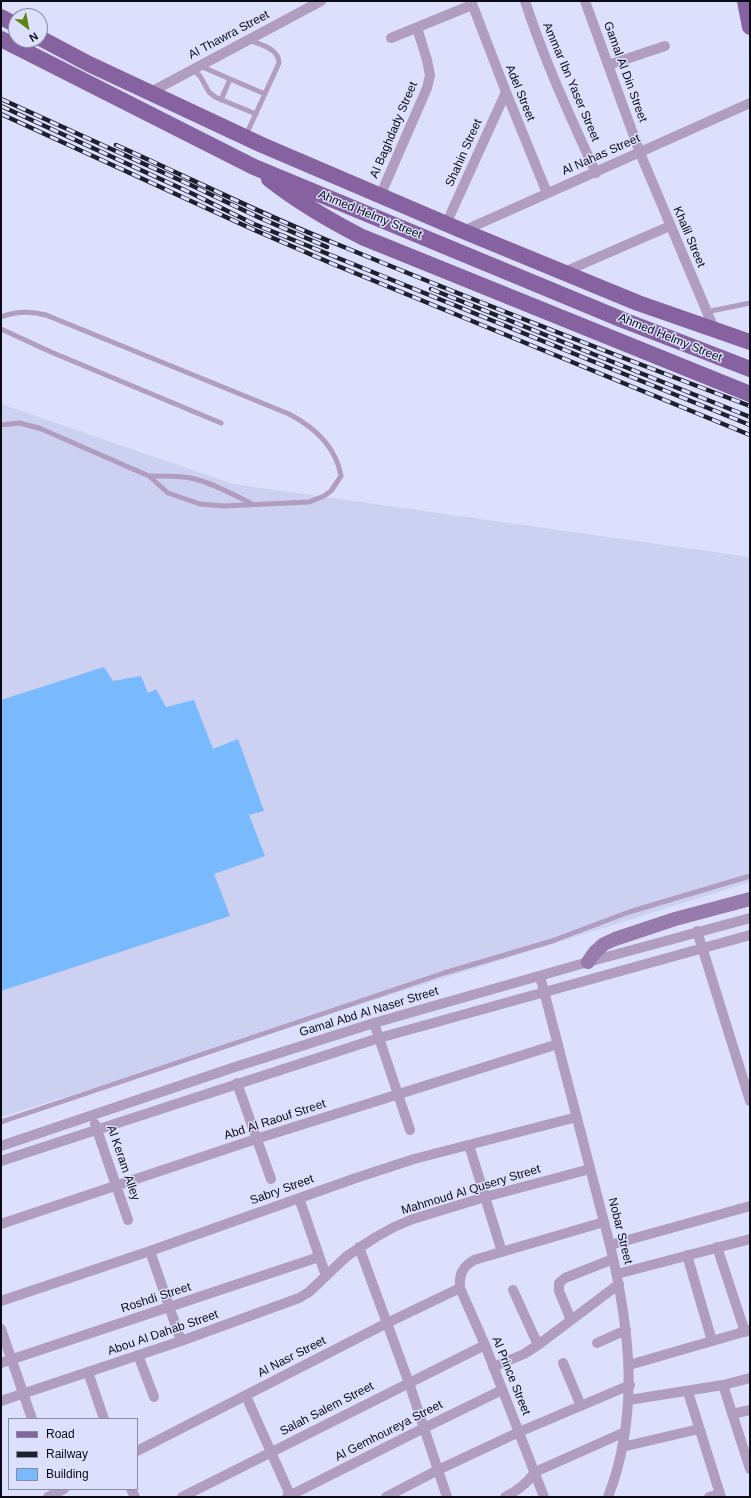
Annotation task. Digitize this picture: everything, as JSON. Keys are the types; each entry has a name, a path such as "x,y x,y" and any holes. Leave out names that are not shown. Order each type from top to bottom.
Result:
{"main road":[{"path":"745,1 750,27"},
{"name":"Ahmed Helmy Street","path":"1,39 254,167 623,320 750,369"},
{"name":"Ahmed Helmy Street","path":"48,42 89,64 245,137 380,196 638,303 714,331 750,342"},
{"path":"254,167 287,194 323,217 362,237 408,254 750,394"},
{"path":"588,962 595,952 604,944 615,939 675,919 750,899"}],"street":[{"name":"Al Thawra Street","path":"150,93 321,1"},
{"name":"Ammar Ibn Yaser Street","path":"525,1 572,122 596,172"},
{"name":"Gamal Al Din Street","path":"585,1 640,153"},
{"path":"391,38 417,28 471,3"},
{"name":"Adel Street","path":"471,3 547,193"},
{"name":"Al Baghdady Street","path":"380,196 427,88 430,75 417,28"},
{"path":"608,65 665,46"},
{"name":"Shahin Street","path":"446,224 506,92"},
{"name":"Al Nahas Street","path":"463,231 750,104"},
{"name":"Khalil Street","path":"640,153 714,331"},
{"path":"564,272 670,226"},
{"name":"Gamal Abd Al Naser Street","path":"1,1146 235,1067 374,1023 697,931 750,918"},
{"path":"697,931 750,1101"},
{"path":"1,1161 379,1038 750,935"},
{"name":"Nobar Street","path":"540,976 614,1259 626,1330 630,1385 629,1400 622,1447 608,1497"},
{"path":"374,1023 410,1130"},
{"name":"Abd Al Raouf Street","path":"1,1224 256,1139 558,1044"},
{"path":"237,1083 271,1179"},
{"name":"Al Keram Alley","path":"92,1115 128,1220"},
{"name":"Sabry Street","path":"1,1301 414,1159 576,1117"},
{"path":"469,1145 502,1252"},
{"name":"Mahmoud Al Qusery Street","path":"326,1276 359,1247 413,1219 485,1197 590,1169"},
{"path":"299,1198 326,1276"},
{"path":"610,1245 750,1206"},
{"path":"460,1288 461,1272 466,1265 474,1260 604,1222"},
{"path":"617,1274 750,1239"},
{"path":"359,1247 424,1428 447,1497"},
{"path":"629,1365 748,1331 718,1247"},
{"path":"150,1251 181,1341"},
{"path":"687,1255 712,1341"},
{"name":"Roshdi Street","path":"1,1363 319,1257"},
{"path":"571,1320 559,1291 559,1283 565,1278 614,1259"},
{"name":"Abou Al Dahab Street","path":"1,1401 181,1341 299,1298 309,1292 326,1276"},
{"path":"493,1367 538,1345 619,1284"},
{"name":"Al Nasr Street","path":"138,1451 387,1323 460,1288"},
{"name":"Al Prince Street","path":"460,1288 544,1497"},
{"path":"513,1290 538,1345"},
{"path":"1,1329 32,1418"},
{"path":"597,1343 626,1330"},
{"name":"Salah Salem Street","path":"182,1497 484,1345"},
{"path":"138,1355 154,1397"},
{"path":"563,1363 581,1406"},
{"path":"88,1372 104,1418"},
{"path":"629,1400 688,1392 750,1378"},
{"path":"386,1497 438,1470 519,1432 630,1385"},
{"path":"723,1385 732,1414 747,1450 750,1469"},
{"name":"Al Gemhoureya Street","path":"290,1496 502,1390"},
{"path":"688,1392 721,1495 709,1497"},
{"path":"246,1396 290,1496"},
{"path":"732,1414 750,1410"},
{"path":"622,1447 699,1429"},
{"path":"505,1497 530,1480 534,1472 625,1432"},
{"path":"48,1497 59,1490"}],"lane":[{"path":"245,137 279,63 279,59 274,51 248,40"},
{"path":"196,68 230,79 265,94"},
{"path":"196,68 212,95 256,114"},
{"path":"221,100 230,79"},
{"path":"706,312 750,303"},
{"path":"1,317 21,312 46,315 289,414 310,426 327,444 340,467 341,476 335,486 324,496 309,502 224,506 200,504 168,493 149,476 39,428 19,423 1,425"},
{"path":"1,329 51,352 221,423"},
{"path":"149,476 194,478 212,484 252,504"},
{"path":"1,1122 444,973 552,941 629,912 750,876"}],"shaded area":[{"path":"1,404 233,484 750,557 750,882 1,1117"}],"building":[{"path":"104,667 113,681 141,676 148,693 156,689 166,707 194,700 213,749 238,739 264,811 249,815 265,856 214,874 230,916 1,991 1,700"}],"railway":[{"path":"1,99 260,218 327,247"},
{"path":"1,106 191,193 254,224 750,425"},
{"path":"1,114 252,229 333,264 750,435"},
{"path":"116,145 311,233 544,327 750,406"},
{"path":"431,289 750,417"}]}
